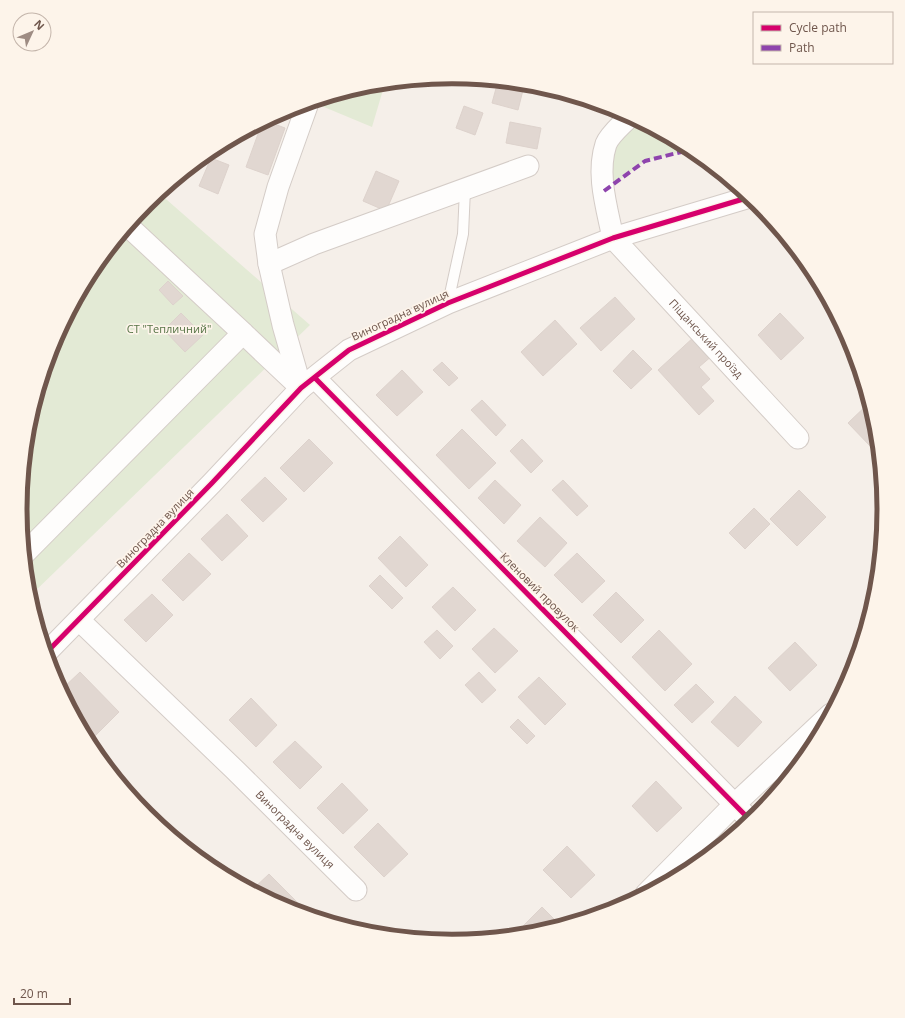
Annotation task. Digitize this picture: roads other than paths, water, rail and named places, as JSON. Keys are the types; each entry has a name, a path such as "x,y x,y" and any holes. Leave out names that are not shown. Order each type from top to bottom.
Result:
{"street":[{"path":"305,110 278,187 265,234 269,264 283,325 308,383"},
{"path":"614,238 604,191 602,167 606,143 626,121"},
{"path":"269,264 314,244 528,166"},
{"name":"Виноградна вулиця","path":"51,648 308,383 349,350 448,303 614,238 743,199"},
{"name":"Кленовий провулок","path":"132,230 243,334 308,383 746,816"},
{"name":"Піщанський проїзд","path":"614,238 798,438"},
{"path":"29,549 243,334"},
{"name":"Виноградна вулиця","path":"79,620 234,769 356,890"},
{"path":"660,880 735,804 819,726"}],"lane":[{"path":"448,303 463,234 465,189"}],"park label":[{"name":"СТ \"Тепличний\"","path":"169,329"}]}
